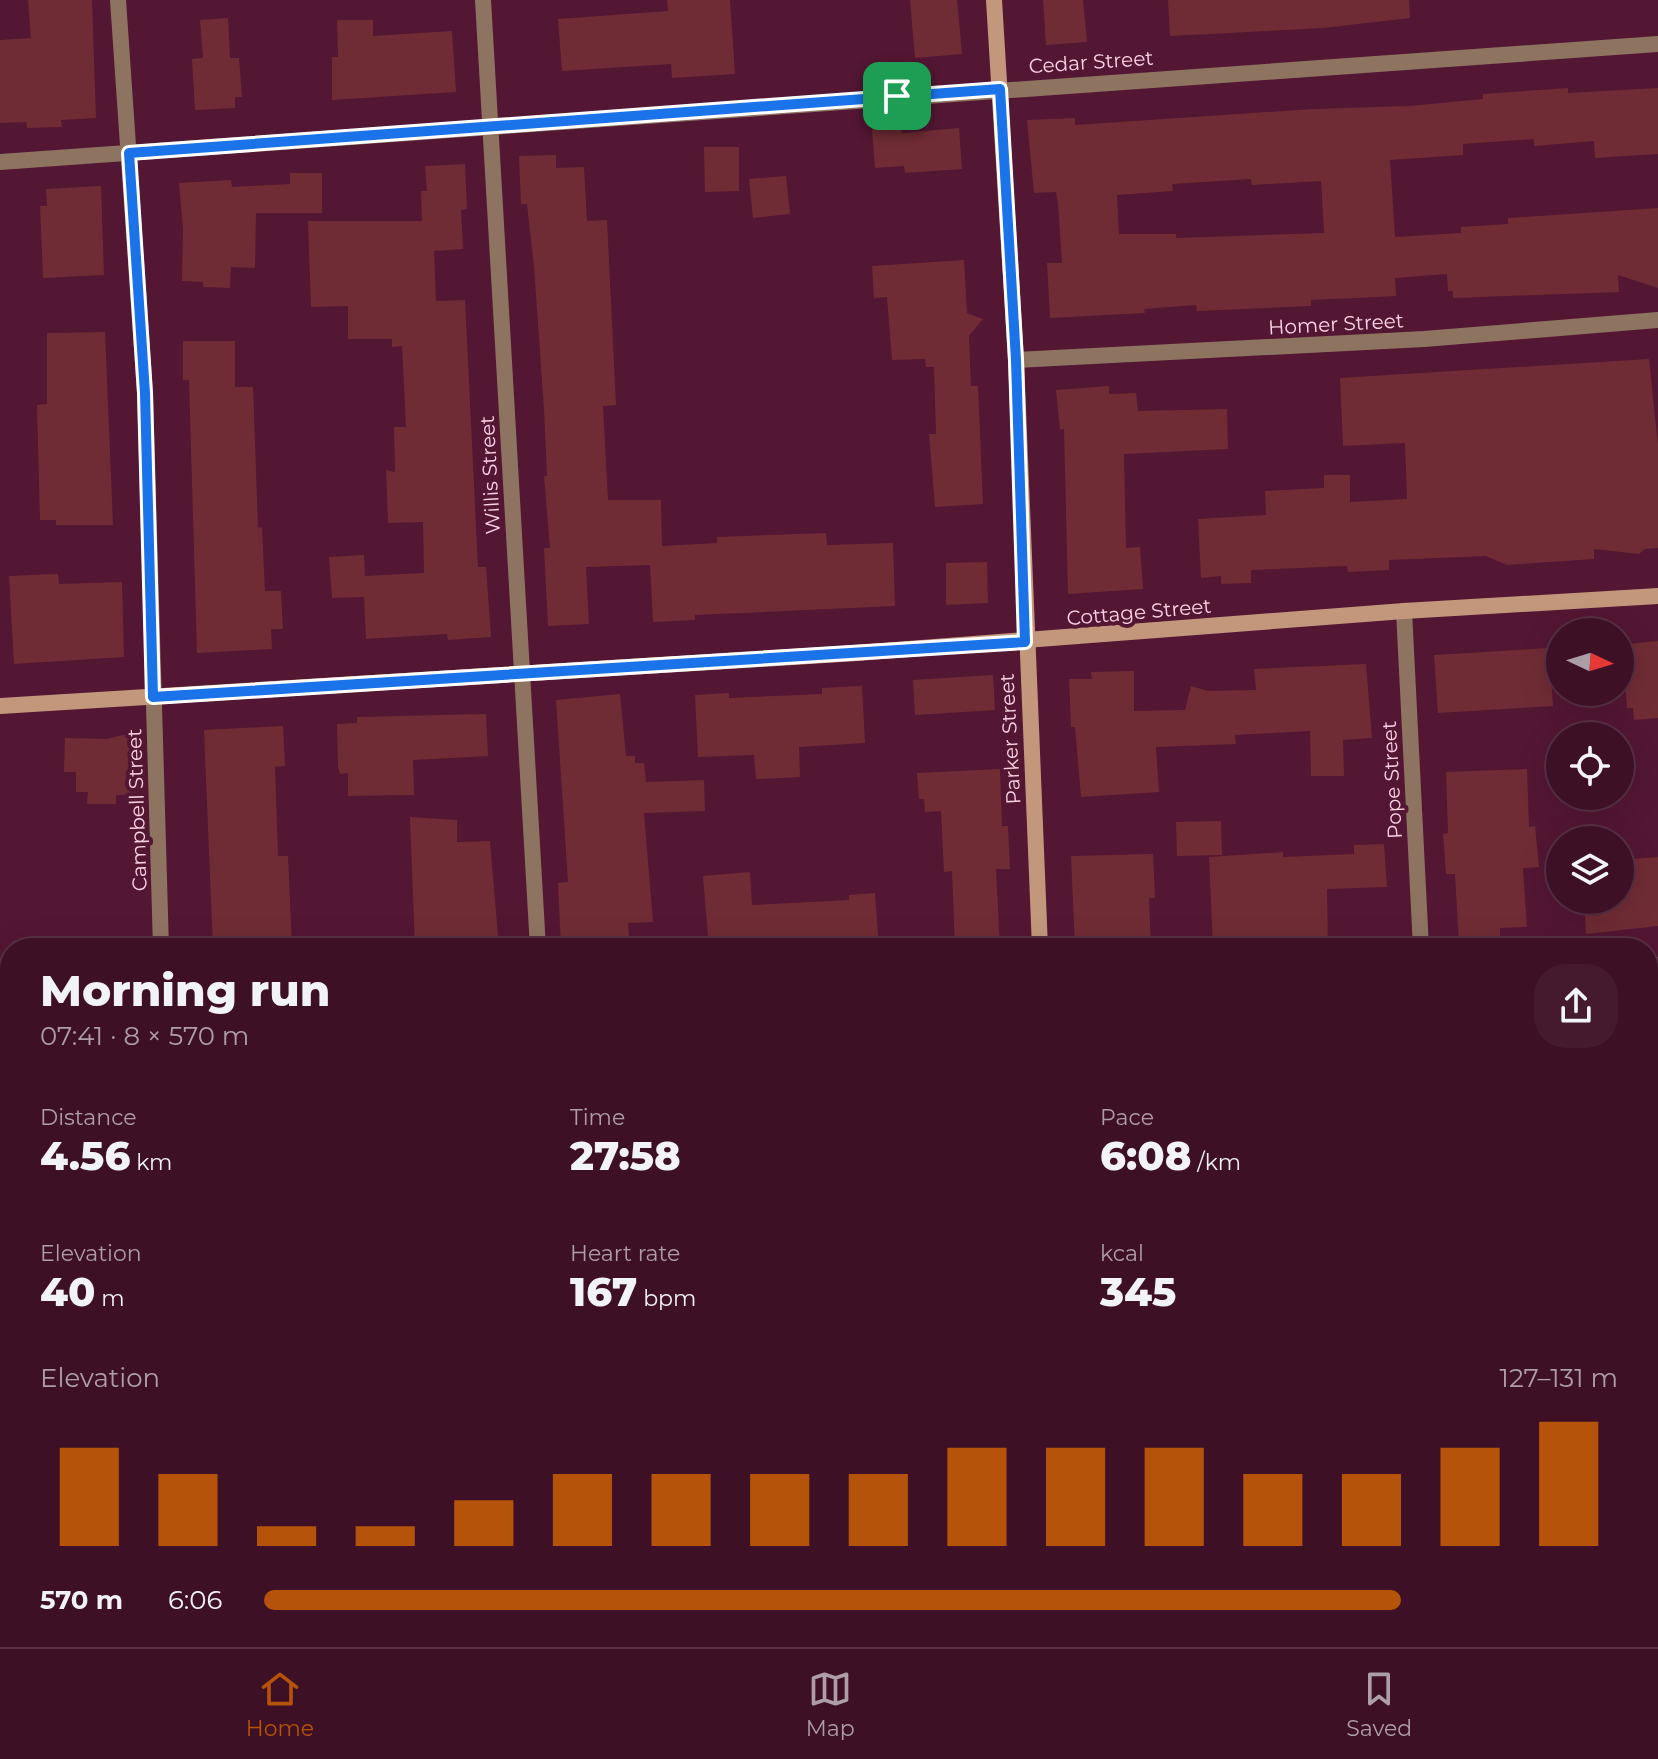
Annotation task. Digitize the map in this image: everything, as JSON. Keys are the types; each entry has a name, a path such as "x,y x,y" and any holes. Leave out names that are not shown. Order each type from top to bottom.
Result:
{"main road":[{"name":"Parker Street","path":"994,0 1016,360 1025,642 1040,938"},
{"name":"Cottage Street","path":"0,706 1025,642 1404,611 1658,596"}],"street":[{"name":"Campbell Street","path":"118,0 145,393 161,938"},
{"name":"Willis Street","path":"483,0 537,938"},
{"name":"Cedar Street","path":"0,162 1658,44"},
{"name":"Homer Street","path":"1016,360 1424,339 1658,320"},
{"name":"Pope Street","path":"1404,611 1420,938"}],"building":[{"path":"28,0 92,0 96,118 61,120 62,127 27,128 26,122 0,123 0,40 31,38"},
{"path":"667,0 730,0 735,74 672,78 671,64 562,71 558,19 668,11"},
{"path":"910,0 957,0 962,54 915,58"},
{"path":"1043,0 1083,0 1087,42 1046,45"},
{"path":"1168,0 1409,0 1410,18 1323,28 1170,36"},
{"path":"228,18 230,58 239,58 242,97 235,97 235,108 195,110 192,59 203,58 200,20"},
{"path":"337,20 373,20 373,36 452,31 456,92 332,100 332,57 338,57"},
{"path":"1568,88 1568,93 1658,88 1658,154 1595,158 1594,141 1534,146 1534,139 1463,144 1463,155 1390,160 1395,237 1461,233 1461,227 1508,224 1508,218 1658,208 1658,288 1618,275 1619,292 1453,298 1453,291 1448,291 1447,274 1395,278 1396,296 1311,300 1311,306 1197,311 1196,305 1144,309 1145,313 1050,318 1047,263 1062,263 1058,203 1056,192 1034,193 1027,120 1075,118 1075,125 1314,109 1409,106 1483,99 1483,94","holes":["1251,179 1252,185 1321,181 1324,233 1176,238 1176,234 1119,234 1117,195 1173,191 1172,184"]},
{"path":"901,127 902,133 959,128 962,169 905,173 904,166 875,168 872,129"},
{"path":"704,147 739,147 739,191 705,192"},
{"path":"556,155 556,168 584,167 587,221 607,220 616,405 603,406 608,500 661,500 662,546 717,543 717,537 826,533 827,545 893,543 895,606 695,615 695,620 653,622 650,565 586,567 589,624 548,626 544,548 550,548 544,476 547,476 544,409 534,267 527,204 521,204 519,156"},
{"path":"465,164 467,209 461,210 463,249 434,251 436,301 465,300 478,567 486,567 491,637 448,640 447,634 366,639 364,597 332,598 329,557 364,555 365,576 424,573 423,522 388,523 386,470 395,472 394,427 406,427 402,346 392,347 392,339 348,339 348,306 311,307 308,221 422,221 421,191 427,191 425,166"},
{"path":"290,173 322,173 322,213 256,213 255,268 231,267 230,288 203,287 203,282 182,281 183,229 179,183 231,180 232,187 290,184"},
{"path":"786,176 790,214 753,218 749,179"},
{"path":"101,186 104,275 43,278 40,206 47,206 46,189"},
{"path":"964,260 967,313 983,319 969,336 971,386 978,386 983,504 935,507 929,434 936,434 934,367 926,367 925,359 892,360 887,297 874,298 872,266"},
{"path":"105,332 113,525 56,525 56,520 40,520 37,405 47,404 47,333"},
{"path":"183,341 235,341 235,387 253,387 258,528 262,527 265,591 281,591 283,629 271,629 272,649 197,653 189,380 183,380"},
{"path":"1649,359 1658,445 1658,548 1645,549 1639,554 1594,549 1594,559 1507,565 1486,556 1389,560 1389,570 1348,572 1347,566 1251,570 1251,583 1221,584 1221,576 1201,578 1198,519 1266,515 1265,491 1324,488 1324,475 1350,475 1350,502 1407,499 1405,443 1343,446 1340,378"},
{"path":"1109,386 1109,394 1136,393 1138,411 1227,409 1228,449 1124,454 1126,548 1140,547 1143,589 1068,594 1064,429 1060,430 1056,390"},
{"path":"987,562 988,603 946,605 946,563"},
{"path":"58,574 59,584 122,582 124,657 14,664 9,576"},
{"path":"1658,641 1658,718 1634,720 1633,708 1627,708 1634,706 1634,643"},
{"path":"1546,648 1546,706 1553,706 1438,713 1434,655"},
{"path":"1366,664 1372,738 1343,740 1344,776 1311,776 1310,731 1235,735 1236,744 1156,747 1159,792 1081,797 1075,727 1071,727 1069,679 1092,679 1091,672 1134,671 1134,711 1185,710 1191,686 1208,691 1256,690 1254,669"},
{"path":"993,675 995,710 915,715 913,680"},
{"path":"862,686 865,743 799,747 800,777 756,779 754,755 698,757 695,695 729,693 729,698 822,694 822,688"},
{"path":"620,694 626,756 635,756 635,763 644,763 646,782 704,780 705,811 644,813 653,922 628,923 629,938 561,938 558,883 568,882 556,700"},
{"path":"486,714 488,756 413,760 414,795 348,796 348,773 340,774 338,767 337,724 357,723 357,717"},
{"path":"283,726 285,766 275,767 278,856 288,856 292,938 213,938 204,730"},
{"path":"131,733 131,762 137,762 136,795 116,795 116,804 87,804 88,792 76,792 76,772 64,772 65,738 107,739"},
{"path":"1000,769 1002,826 1008,826 1010,869 996,869 999,938 955,938 952,871 944,872 941,811 925,812 924,799 919,799 917,773"},
{"path":"1527,769 1529,827 1535,826 1539,867 1523,868 1527,927 1500,928 1500,938 1459,938 1455,874 1446,874 1443,834 1448,833 1446,772"},
{"path":"410,817 457,820 457,842 490,841 498,938 415,938"},
{"path":"1221,821 1222,855 1177,856 1176,822"},
{"path":"1384,844 1387,887 1327,889 1328,938 1213,938 1209,857 1283,852 1283,857 1354,854 1354,845"},
{"path":"1153,854 1155,898 1149,898 1151,938 1075,938 1071,856"},
{"path":"1658,857 1658,926 1586,934 1585,914 1634,914 1634,859"},
{"path":"750,872 752,905 849,900 849,895 875,893 878,938 708,938 703,876"}],"route":[{"path":"1000,89 1016,360 1025,642 153,697 145,393 129,153 897,96 1000,89"}]}
